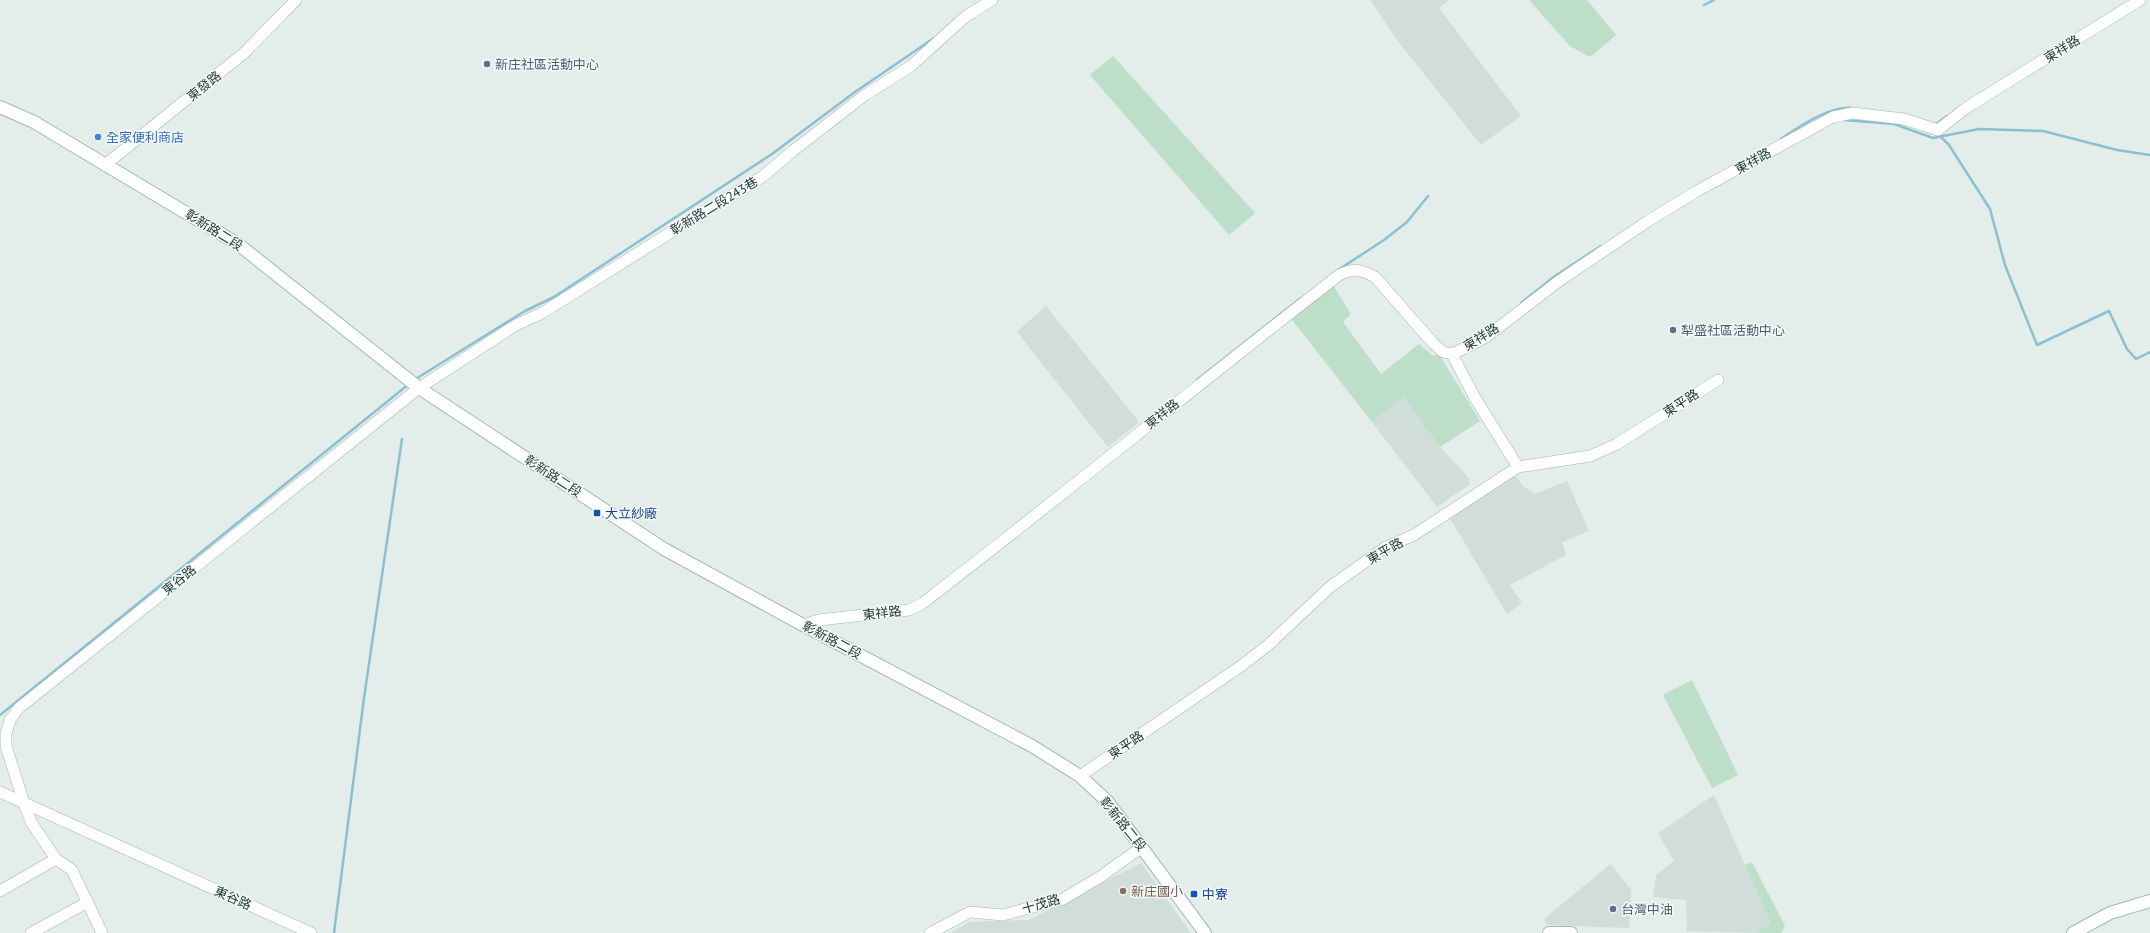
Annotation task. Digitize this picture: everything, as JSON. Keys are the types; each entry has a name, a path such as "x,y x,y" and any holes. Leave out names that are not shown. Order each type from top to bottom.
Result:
{"street":[{"name":"東發路","path":"105,165 244,53 296,0"},
{"name":"彰新路二段243巷","path":"414,384 516,325 542,314 684,224 762,177 794,150 866,95 911,66 965,17 992,0"},
{"name":"東祥路","path":"803,625 819,620 910,610 923,603 1050,505 1205,380 1339,275 1351,269 1364,271 1375,277 1433,343 1443,352 1452,354 1486,337 1559,281 1648,220 1697,191 1833,116 1852,113 1904,119 1938,130 1966,108 2140,0"},
{"name":"彰新路二段","path":"0,107 34,122 238,244 414,384 664,549 803,625 1032,746 1080,776 1108,802 1205,933"},
{"path":"1452,354 1475,398 1518,467"},
{"name":"東平路","path":"1080,776 1241,666 1267,646 1330,587 1386,547 1414,535 1518,467 1590,456 1617,444 1718,380"},
{"name":"東谷路","path":"102,933 72,870 56,859 32,822 24,803 6,746 6,734 8,727 19,708 414,384"},
{"name":"東谷路","path":"0,792 311,933"},
{"name":"十茂路","path":"930,933 970,912 1003,915 1063,899 1100,877 1142,846"},
{"path":"0,891 56,859"},
{"path":"2072,933 2110,913 2150,901"},
{"path":"31,933 88,902"},
{"path":"1549,933 1571,933"}],"shaded area":[{"path":"1370,0 1449,0 1439,8 1521,116 1481,145 1397,40"},
{"path":"1046,306 1139,422 1108,447 1017,332"},
{"path":"1404,397 1440,447 1468,477 1470,484 1437,507 1372,422"},
{"path":"1512,471 1522,485 1534,494 1567,481 1589,531 1562,542 1566,555 1510,585 1522,603 1507,614 1448,515"},
{"path":"1714,795 1771,924 1760,929 1758,933 1687,931 1686,900 1653,897 1656,875 1674,861 1658,833"},
{"name":"新庄國小","path":"1141,863 1191,933 950,933 969,922 1029,920"},
{"path":"1611,864 1631,890 1629,928 1548,925 1544,920 1547,916"}],"green space":[{"path":"1529,0 1587,0 1616,35 1590,57 1570,46"},
{"path":"1113,56 1255,213 1229,235 1090,75"},
{"path":"1330,280 1351,314 1343,322 1381,374 1419,344 1432,355 1440,356 1480,421 1440,447 1404,397 1372,422 1286,312"},
{"path":"1692,680 1738,775 1712,788 1663,695"},
{"path":"1752,862 1785,926 1781,933 1758,933 1760,929 1771,924 1745,865"}],"waterway":[{"path":"1704,5 1714,0"},
{"path":"414,380 525,311 554,297 772,154 855,92 934,38"},
{"path":"1781,139 1805,123 1825,113 1844,108 1852,108"},
{"path":"1935,125 1947,116"},
{"path":"1844,120 1894,124 1933,138 1979,129 2043,131 2117,150 2150,155"},
{"path":"1941,137 1949,145 1990,209 2005,265 2037,345 2109,311 2127,349 2136,359 2150,352"},
{"path":"1335,272 1384,240 1407,222 1428,196"},
{"path":"1521,303 1555,276 1601,246"},
{"path":"1197,380 1301,298"},
{"path":"0,715 409,384"},
{"path":"334,933 364,698 402,439"}],"place":[{"name":"新庄社區活動中心","path":"487,64"},
{"name":"全家便利商店","path":"98,137"},
{"name":"犁盛社區活動中心","path":"1673,330"},
{"name":"大立紗廠","path":"597,513"},
{"name":"新庄國小","path":"1123,891"},
{"name":"中寮","path":"1194,894"},
{"name":"台灣中油","path":"1613,909"}]}
